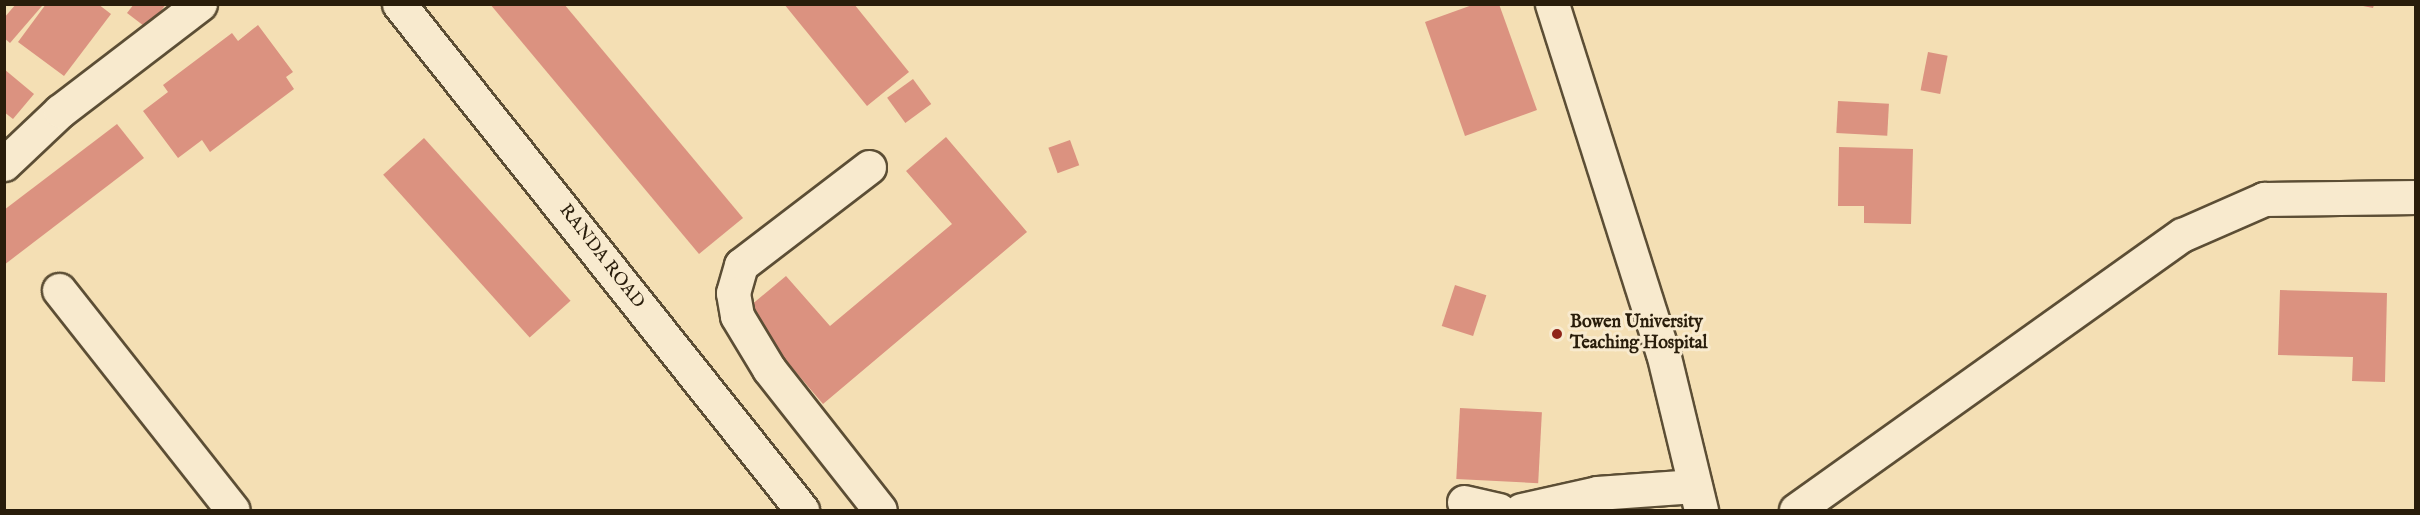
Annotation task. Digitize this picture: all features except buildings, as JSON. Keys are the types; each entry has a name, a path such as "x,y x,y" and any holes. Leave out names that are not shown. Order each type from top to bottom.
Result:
{"street":[{"path":"4,164 60,111 200,4"},
{"name":"RANDA ROAD","path":"399,4 802,510"},
{"path":"1521,510 1597,493 1698,498 1663,353 1552,4"},
{"path":"869,167 741,265 733,293 737,316 769,369 880,510"},
{"path":"1796,510 2182,235 2264,199 2415,197"},
{"path":"59,290 233,510"},
{"path":"1464,502 1499,510"}],"place":[{"name":"Bowen University Teaching Hospital","path":"1557,334"}]}
